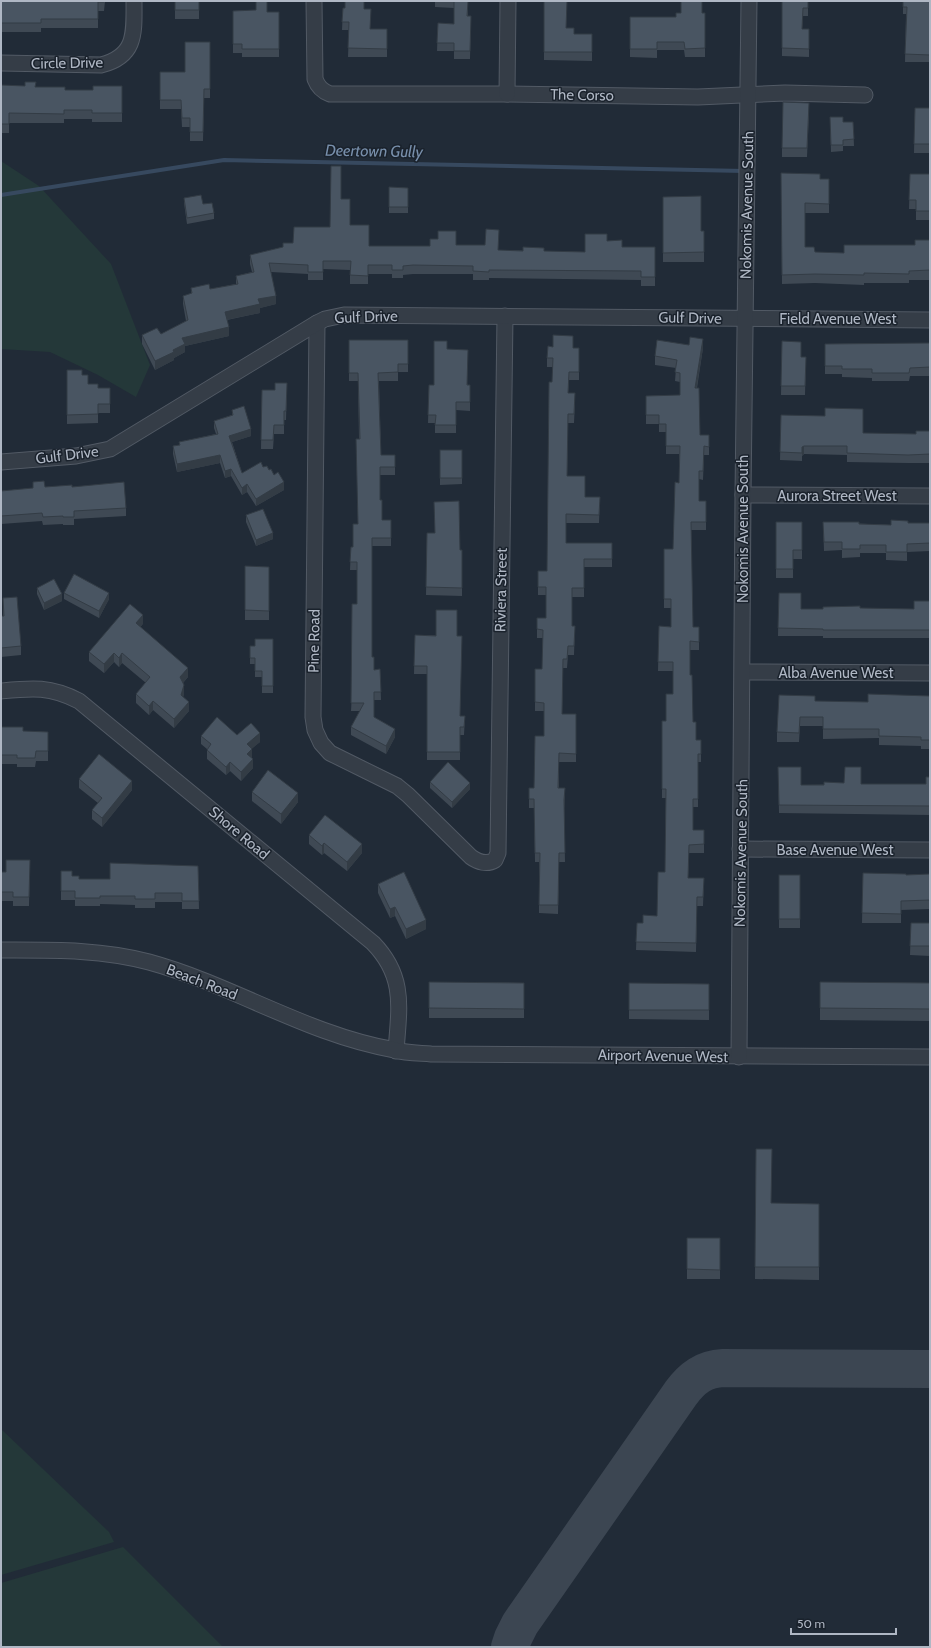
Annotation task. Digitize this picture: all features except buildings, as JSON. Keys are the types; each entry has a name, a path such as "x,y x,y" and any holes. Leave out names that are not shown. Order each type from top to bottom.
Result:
{"street":[{"name":"Circle Drive","path":"1,63 102,65 112,62 126,52 131,44 134,25 134,1"},
{"name":"The Corso","path":"314,1 314,71 317,86 324,92 330,94 507,94 698,97 785,94 865,95"},
{"path":"507,94 508,1"},
{"name":"Nokomis Avenue South","path":"739,1057 743,495 749,1"},
{"name":"Gulf Drive","path":"1,462 76,456 110,449 317,323 325,319 344,315 745,319"},
{"name":"Riviera Street","path":"493,862 498,853 505,316"},
{"name":"Field Avenue West","path":"745,319 930,320"},
{"name":"Pine Road","path":"317,323 313,717 315,730 322,743 330,753 397,786 408,794 470,857 480,862 493,862"},
{"name":"Aurora Street West","path":"743,495 930,496"},
{"name":"Alba Avenue West","path":"742,672 930,673"},
{"name":"Shore Road","path":"1,691 42,689 57,691 79,701 373,943 382,952 391,966 398,991 396,1051"},
{"name":"Base Avenue West","path":"740,849 930,850"},
{"name":"Beach Road","path":"1,950 82,951 111,954 149,962 197,978 328,1032 365,1044 396,1051"},
{"name":"Airport Avenue West","path":"396,1051 431,1054 930,1058"}],"green space":[{"path":"1,161 39,186 111,264 150,365 136,397 98,375 50,352 1,349"},
{"path":"1,1429 109,1532 114,1542 1,1575"},
{"path":"123,1547 223,1647 1,1647 1,1583"}],"waterway":[{"name":"Deertown Gully","path":"1,195 224,160 744,171"}],"taxiway":[{"path":"510,1647 520,1624 681,1393 699,1375 710,1370 723,1368 930,1369"}]}
